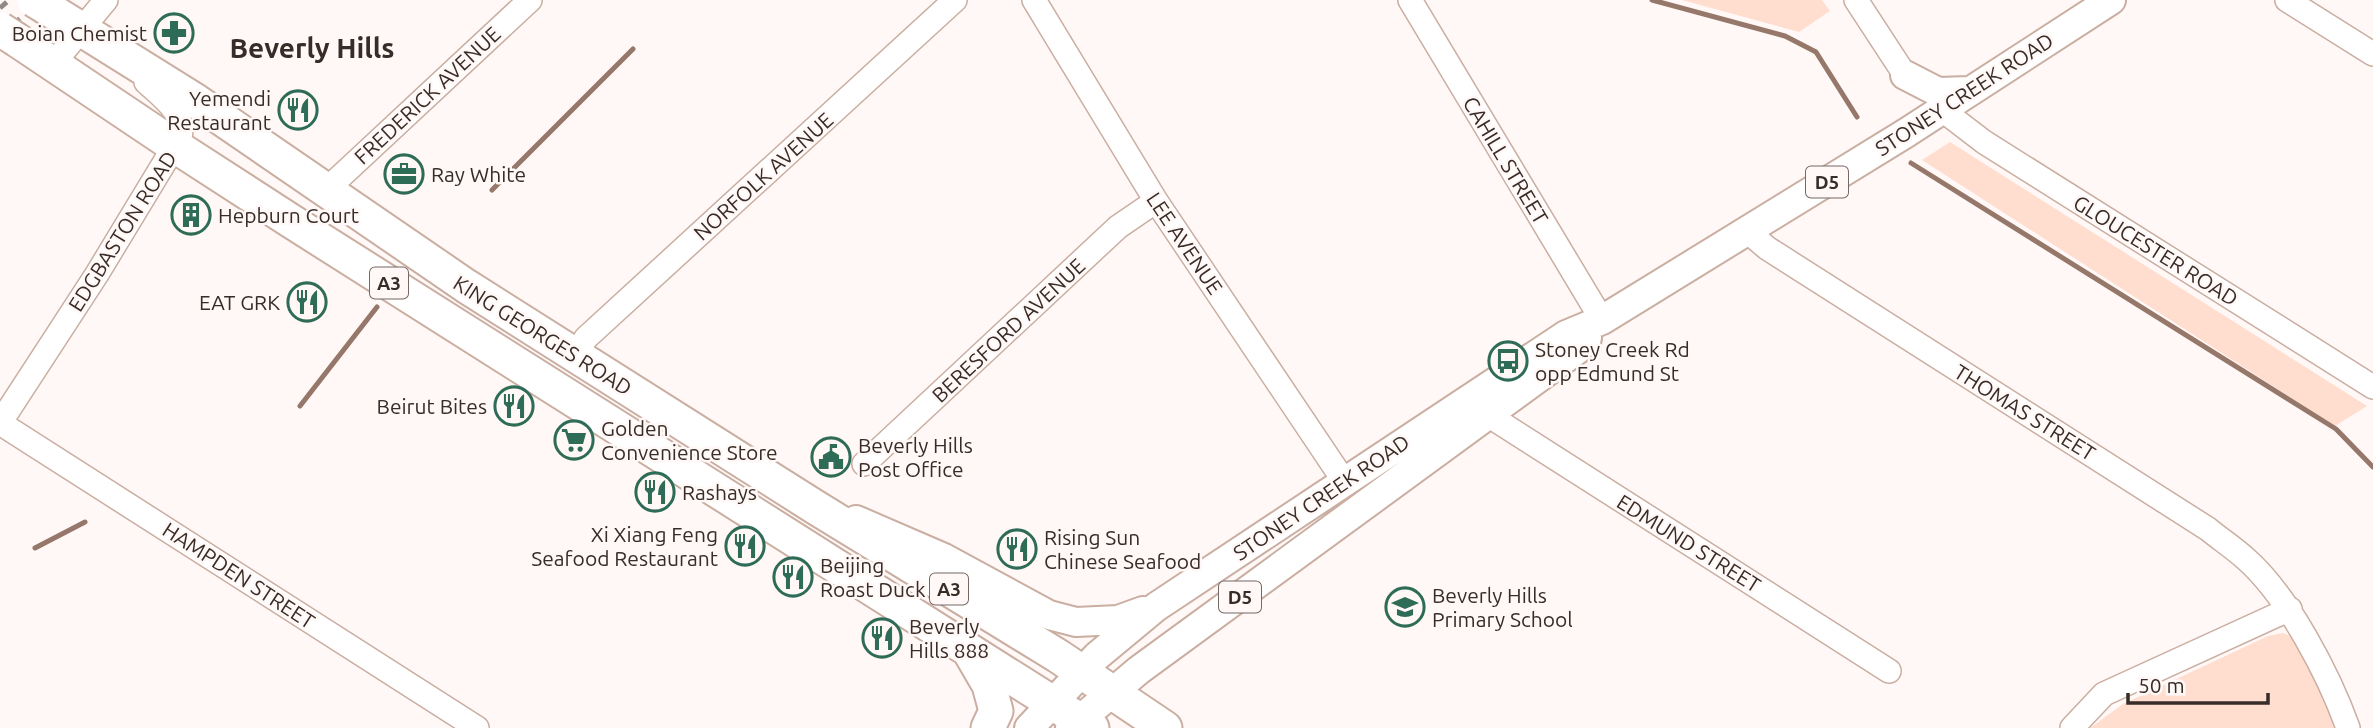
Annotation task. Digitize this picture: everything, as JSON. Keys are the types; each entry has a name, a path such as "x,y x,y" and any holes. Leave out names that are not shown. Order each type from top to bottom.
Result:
{"highway":[{"name":"KING GEORGES ROAD","path":"40,4 195,101 466,286 1081,671 1165,728"},
{"name":"KING GEORGES ROAD","path":"9,34 175,146 968,650 1073,720"},
{"path":"968,650 989,685 996,711 988,728"}],"main road":[{"name":"STONEY CREEK ROAD","path":"1073,720 1081,671 1156,607 1566,335 1602,320 1747,231 1909,131 2111,0"},
{"path":"1905,75 1938,92 1969,91"},
{"path":"1905,75 1909,131"},
{"name":"STONEY CREEK ROAD","path":"1029,728 1073,720 1578,349 1602,320"},
{"path":"816,507 869,524 944,558 1049,615 1076,622 1118,621 1156,607"}],"street":[{"path":"52,64 106,0"},
{"name":"FREDERICK AVENUE","path":"325,191 530,0"},
{"name":"NORFOLK AVENUE","path":"575,355 586,338 955,0"},
{"name":"LEE AVENUE","path":"1034,0 1156,201 1344,481"},
{"name":"CAHILL STREET","path":"1410,0 1602,320"},
{"path":"1856,0 1905,75"},
{"path":"2287,0 2373,54"},
{"name":"EDGBASTON ROAD","path":"0,423 97,274 175,146 182,130 176,112 111,49"},
{"name":"GLOUCESTER ROAD","path":"1941,109 1984,142 2373,387"},
{"name":"BERESFORD AVENUE","path":"864,464 1118,227 1156,201"},
{"name":"THOMAS STREET","path":"1747,231 1768,248 2208,529 2248,560 2290,609 2340,706 2348,728"},
{"name":"EDMUND STREET","path":"1489,415 1889,671"},
{"name":"HAMPDEN STREET","path":"0,423 477,728"},
{"path":"2072,728 2104,694 2290,609"}],"shaded area":[{"path":"1682,0 1822,0 1830,11 1799,32"},
{"path":"1950,142 2367,406 2335,426 1922,160"},
{"path":"2283,633 2293,637 2343,728 2090,728 2123,704 2268,636"}],"waterway":[{"path":"1652,0 1785,36 1816,52 1857,117"},
{"path":"492,190 633,49"},
{"path":"1911,163 2336,429 2373,467"},
{"path":"300,406 377,307"},
{"path":"35,548 85,522"}],"railway":[{"path":"0,8 9,0"},
{"path":"0,37 40,0"}],"place":[{"name":"Boian Chemist","path":"174,33"},
{"name":"Yemendi Restaurant","path":"298,110"},
{"name":"Ray White","path":"404,174"},
{"name":"Hepburn Court","path":"191,215"},
{"name":"EAT GRK","path":"307,302"},
{"name":"Stoney Creek Rd opp Edmund St","path":"1508,361"},
{"name":"Beirut Bites","path":"514,406"},
{"name":"Golden Convenience Store","path":"574,440"},
{"name":"Beverly Hills Post Office","path":"831,457"},
{"name":"Rashays","path":"655,492"},
{"name":"Xi Xiang Feng Seafood Restaurant","path":"745,546"},
{"name":"Rising Sun Chinese Seafood","path":"1017,549"},
{"name":"Beijing Roast Duck","path":"793,577"},
{"name":"Beverly Hills Primary School","path":"1405,607"},
{"name":"Beverly Hills 888","path":"882,638"}],"district":[{"name":"Beverly Hills","path":"312,47"}]}
